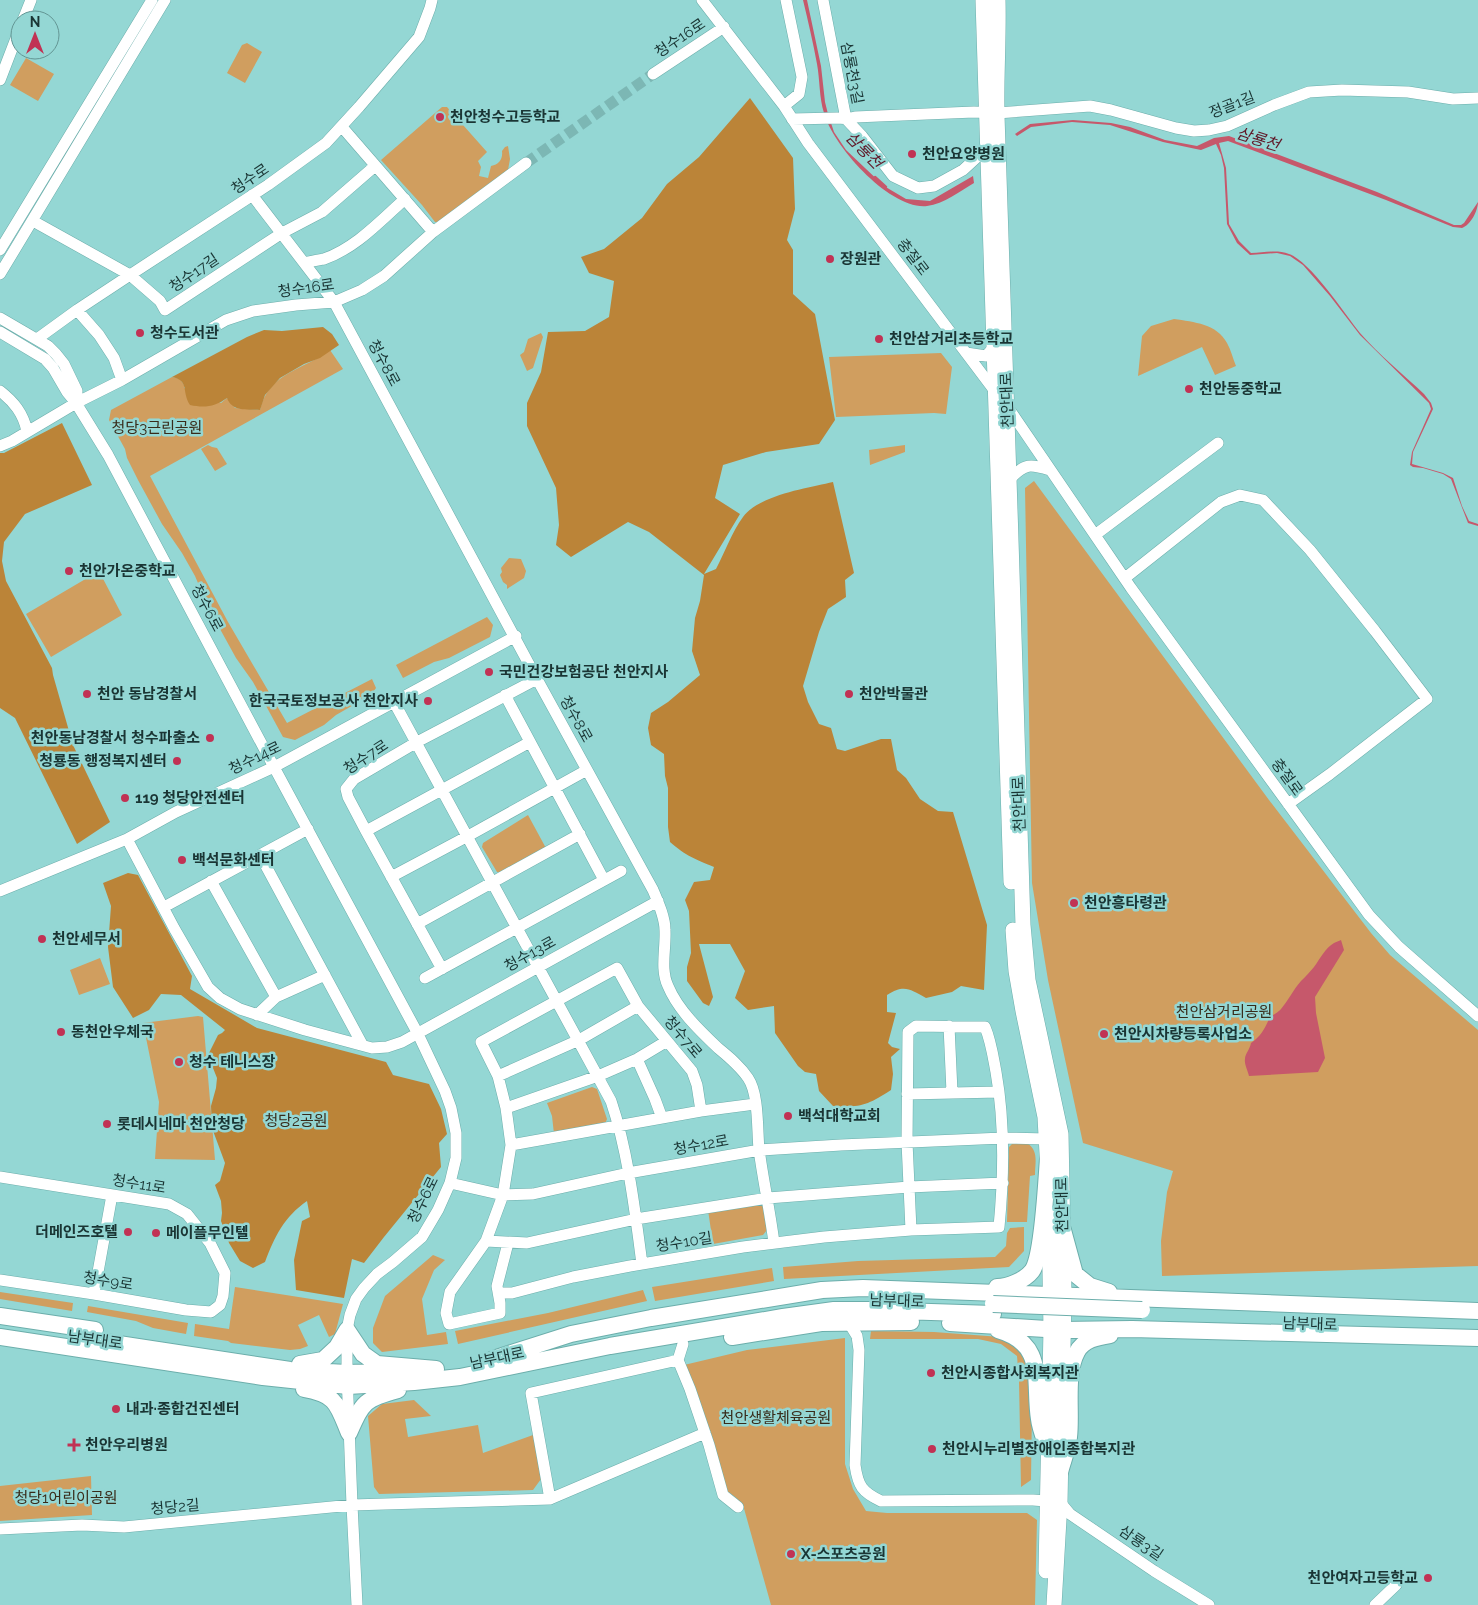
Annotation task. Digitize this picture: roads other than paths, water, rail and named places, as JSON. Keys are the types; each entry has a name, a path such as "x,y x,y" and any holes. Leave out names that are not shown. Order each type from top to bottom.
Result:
{"highway":[{"path":"500,1363 571,1334 651,1318 783,1296 822,1290 863,1288 935,1291 1002,1287 1017,1282 1032,1271 1038,1255 1048,1159"},
{"path":"1063,1230 1075,1274 1090,1286 1137,1314"},
{"path":"935,1291 1056,1329 1137,1314 1478,1311"},
{"path":"956,1323 995,1309 1057,1295 1137,1314"},
{"path":"995,1309 1137,1314 1478,1338"},
{"name":"남부대로","path":"0,1326 168,1357 262,1371 348,1380 437,1374 460,1377 500,1363 773,1318 834,1310 995,1309"},
{"path":"1060,1472 1069,1437 1071,1372 1076,1353 1084,1344 1137,1314"},
{"name":"남부대로","path":"1137,1314 1478,1319"},
{"name":"남부대로","path":"1137,1314 1478,1330"},
{"path":"0,1316 97,1330 133,1339 168,1357"},
{"path":"500,1363 660,1349 680,1352 821,1323 902,1321 956,1323 999,1330 1015,1336 1028,1348 1036,1372 1039,1420 1048,1449"},
{"path":"262,1371 323,1360 337,1346 348,1330 364,1354 377,1364 437,1374"},
{"name":"남부대로","path":"0,1338 168,1357"},
{"path":"0,1345 92,1359 129,1362 168,1357"},
{"path":"262,1371 288,1386 332,1398 349,1433"},
{"path":"349,1433 361,1408 370,1399 437,1374"}],"main road":[{"name":"천안대로","path":"983,0 1008,408 1023,925 1028,980 1061,1134 1063,1230 1057,1295 1048,1449 1054,1501 1054,1605"},
{"name":"천안대로","path":"998,0 999,26 987,148 1012,908 1016,972 1045,1118 1057,1295"},
{"name":"천안대로","path":"1045,1605 1054,1501 1060,1472 1056,1329"}],"street":[{"path":"0,250 152,0"},
{"path":"0,274 165,0"},
{"name":"청수로","path":"130,275 252,195 326,143 419,37 432,0"},
{"name":"충절로","path":"702,0 784,106 808,143 1008,408 1125,578 1369,915 1399,947 1478,1016"},
{"path":"784,106 798,94 802,77 786,0"},
{"name":"삼룡천3길","path":"823,0 842,118 862,136 894,176 918,188 934,186 963,170 987,148"},
{"name":"청수16로","path":"653,74 724,27"},
{"path":"0,80 10,54"},
{"name":"정골1길","path":"792,120 842,118 857,120 975,115 1090,106 1176,128 1209,130 1228,126 1274,105 1309,92 1342,90 1408,92 1453,99 1478,98"},
{"path":"342,127 433,232"},
{"name":"청수16로","path":"0,446 12,441 76,403 122,380 226,320 253,311 334,302 362,290 384,276 433,232 526,163"},
{"name":"청수17길","path":"130,275 160,301 165,310 282,234 322,212 375,166"},
{"path":"252,195 334,302"},
{"path":"305,263 340,252 359,239 405,199"},
{"path":"33,221 130,275 77,310 38,339"},
{"name":"청수8로","path":"334,302 653,890 665,928 664,977 669,990 677,1003 705,1036 740,1068 749,1080 755,1104 774,1243"},
{"path":"77,310 114,358 122,380"},
{"name":"청수6로","path":"0,318 48,346 64,364 77,391 76,403"},
{"name":"청수6로","path":"0,332 45,359 53,368 108,454 418,1034 451,1108 456,1133 456,1158 450,1183 438,1210 422,1237 378,1274 364,1288 356,1300 350,1315 348,1330 348,1380"},
{"path":"966,352 986,356 995,346"},
{"path":"0,390 19,409 26,423 27,431"},
{"path":"1096,535 1218,443"},
{"path":"1010,479 1019,470 1029,465 1050,470"},
{"path":"1125,578 1221,502 1240,495 1263,500 1310,550 1427,700 1288,804"},
{"name":"청수14로","path":"0,891 127,839 176,812 274,767 516,636"},
{"name":"청수7로","path":"442,968 366,831 348,797 346,789 354,779 417,742 537,679"},
{"path":"505,695 604,880"},
{"path":"394,702 610,1101 618,1126 628,1173 642,1264"},
{"path":"366,831 530,742"},
{"path":"391,877 587,770"},
{"path":"164,907 308,829"},
{"path":"418,924 580,834"},
{"path":"127,839 208,987 220,998 240,1010 372,1048 387,1047 418,1034"},
{"path":"260,855 362,1044"},
{"path":"425,978 621,871"},
{"path":"211,881 276,997"},
{"name":"청수13로","path":"418,1034 658,902"},
{"name":"청수7로","path":"557,1001 617,968 638,1006 692,1071 697,1085 701,1111"},
{"path":"257,1015 276,997 325,975"},
{"path":"508,1243 497,1286 500,1313 448,1324 446,1312 450,1292 486,1241 503,1195 511,1145 506,1108 498,1076 480,1042 557,1001"},
{"path":"498,1076 578,1040 638,1006"},
{"path":"907,1094 999,1092 992,1047 985,1027 916,1026 908,1032 907,1094 907,1142 911,1230"},
{"path":"949,1026 952,1092"},
{"path":"506,1108 598,1076 637,1059 667,1040"},
{"path":"637,1059 662,1118"},
{"name":"청수10길","path":"499,1293 512,1293 573,1277 642,1264 774,1243 911,1230 999,1227 1003,1183 1003,1138 999,1092"},
{"path":"511,1145 701,1111 755,1104"},
{"name":"청수12로","path":"450,1183 503,1195 533,1194 628,1173 760,1150 1003,1138 1047,1139"},
{"name":"청수11로","path":"0,1177 169,1204 187,1214 210,1243 225,1273 220,1305 211,1312"},
{"name":"청수10길","path":"486,1241 527,1243 636,1219 768,1198 909,1187 1003,1183"},
{"path":"94,1294 112,1195"},
{"name":"청수9로","path":"0,1280 186,1310 211,1312"},
{"path":"849,1323 857,1336 859,1350 855,1465 858,1481 868,1495 881,1501 1054,1501"},
{"path":"705,1433 550,1499 531,1393 680,1352 690,1389 705,1433 723,1494 738,1507"},
{"path":"348,1380 357,1605"},
{"name":"청당2길","path":"0,1529 82,1525 124,1526 352,1506 550,1499"},
{"name":"삼룡3길","path":"1054,1501 1154,1571 1209,1605"},
{"path":"1375,1605 1396,1585"}],"waterway":[{"name":"삼룡천","path":"875,177 886,187"}],"tunnel":[{"path":"526,163 653,74"}],"place":[{"name":"천안청수고등학교","path":"440,117"},
{"name":"천안요양병원","path":"912,154"},
{"name":"장원관","path":"830,259"},
{"name":"청수도서관","path":"140,333"},
{"name":"천안삼거리초등학교","path":"879,339"},
{"name":"천안동중학교","path":"1189,389"},
{"name":"천안가온중학교","path":"69,571"},
{"name":"국민건강보험공단 천안지사","path":"489,672"},
{"name":"천안 동남경찰서","path":"87,694"},
{"name":"천안박물관","path":"849,694"},
{"name":"한국국토정보공사 천안지사","path":"428,701"},
{"name":"천안동남경찰서 청수파출소","path":"210,738"},
{"name":"청룡동 행정복지센터","path":"177,761"},
{"name":"119 청당안전센터","path":"125,798"},
{"name":"백석문화센터","path":"182,860"},
{"name":"천안흥타령관","path":"1074,903"},
{"name":"천안세무서","path":"42,939"},
{"name":"동천안우체국","path":"61,1032"},
{"name":"천안시차량등록사업소","path":"1104,1034"},
{"name":"청수 테니스장","path":"179,1062"},
{"name":"백석대학교회","path":"788,1116"},
{"name":"롯데시네마 천안청당","path":"107,1124"},
{"name":"더메인즈호텔","path":"128,1232"},
{"name":"메이플무인텔","path":"156,1233"},
{"name":"천안시종합사회복지관","path":"931,1373"},
{"name":"내과·종합건진센터","path":"116,1409"},
{"name":"천안우리병원","path":"74,1445"},
{"name":"천안시누리별장애인종합복지관","path":"932,1449"},
{"name":"X-스포츠공원","path":"791,1554"},
{"name":"천안여자고등학교","path":"1428,1578"}],"park label":[{"name":"청당3근린공원","path":"157,428"},
{"name":"천안삼거리공원","path":"1224,1012"},
{"name":"청당2공원","path":"296,1121"},
{"name":"천안생활체육공원","path":"776,1418"},
{"name":"청당1어린이공원","path":"66,1498"}]}
